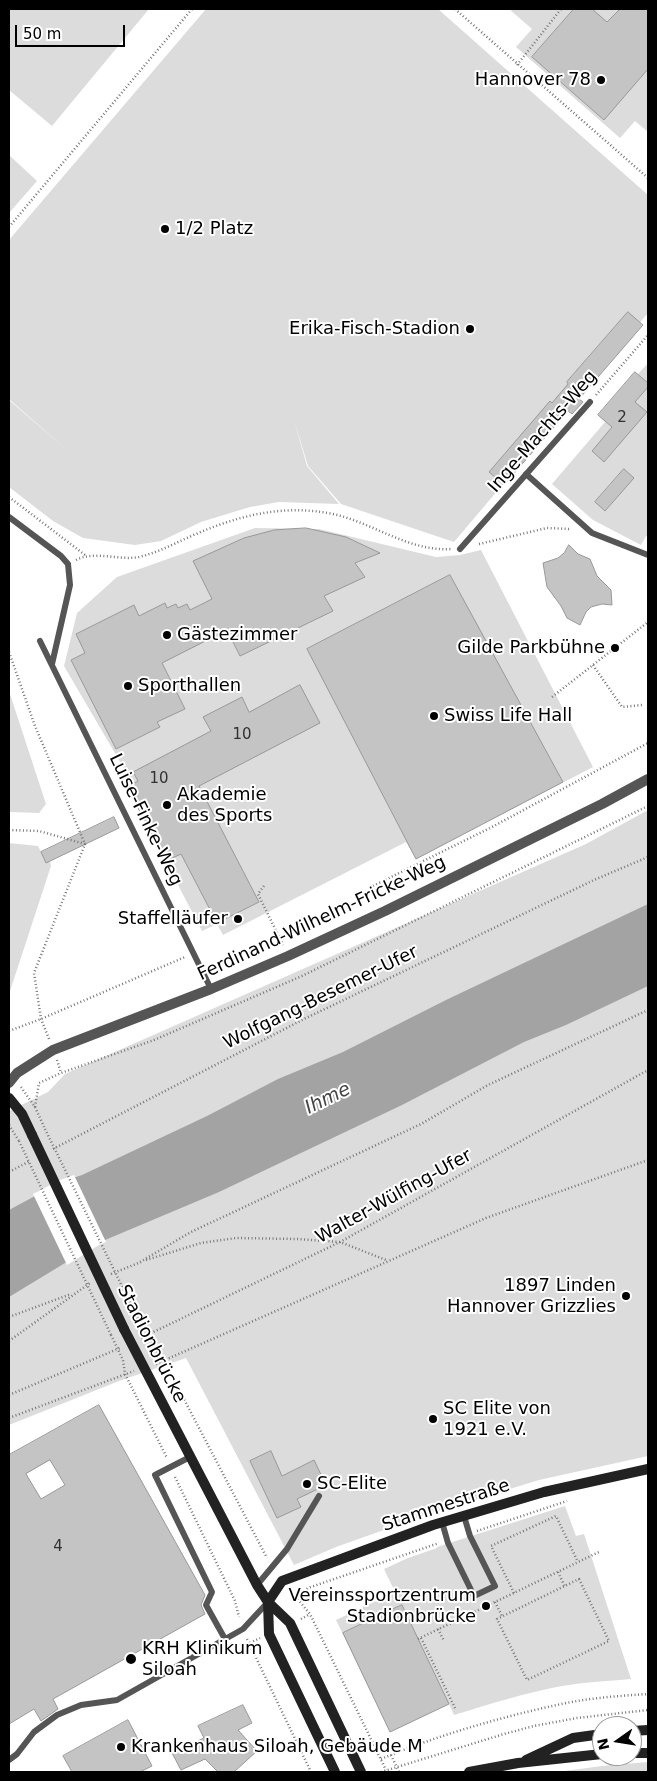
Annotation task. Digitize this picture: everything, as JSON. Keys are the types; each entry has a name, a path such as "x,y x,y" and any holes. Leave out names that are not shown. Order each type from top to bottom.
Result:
{"street":[{"name":"Ferdinand-Wilhelm-Fricke-Weg","path":"11,1080 53,1050 211,989 288,956 385,911 602,804 648,779"},
{"name":"Stadionbrücke","path":"9,1098 22,1114 124,1329 257,1585 268,1602 290,1624 362,1772"},
{"name":"Stammestraße","path":"268,1602 282,1581 442,1522 544,1492 648,1469"},
{"path":"268,1602 269,1634 335,1772"},
{"path":"518,1763 573,1738 592,1735"},
{"path":"470,1772 518,1763 592,1755"}],"lane":[{"name":"Inge-Machts-Weg","path":"460,549 590,402"},
{"path":"526,474 592,532 648,555"},
{"path":"9,517 62,556 68,564 70,586 52,664"},
{"name":"Luise-Finke-Weg","path":"40,641 211,989"},
{"path":"190,1457 155,1474 212,1592 206,1605 225,1639"},
{"path":"257,1585 287,1549 319,1496"},
{"path":"442,1522 448,1543 474,1596 494,1586 470,1536 464,1516"},
{"path":"9,1760 17,1754 34,1732 57,1715 81,1705 117,1700 242,1629 268,1602"}],"path":[{"path":"9,227 192,9"},
{"path":"454,9 648,178"},
{"path":"517,65 561,9"},
{"name":"Inge-Machts-Weg","path":"590,402 648,335"},
{"path":"9,497 85,555 116,558 139,557 163,549 235,518 278,510 305,510 331,514 368,525 408,544 437,550 460,549 547,528 567,528 592,532"},
{"path":"68,564 85,555"},
{"path":"552,697 648,622"},
{"path":"9,652 35,726 85,844 34,974 41,1019"},
{"path":"593,665 622,707 642,705"},
{"path":"373,886 492,827 648,743"},
{"path":"35,1107 39,1083 61,1073 154,1040 302,976 648,806"},
{"path":"9,830 39,831 85,844"},
{"name":"Wolfgang-Besemer-Ufer","path":"52,1149 304,1019 594,880 648,857"},
{"path":"264,886 258,894 288,956"},
{"path":"9,1031 193,953"},
{"path":"140,1262 191,1232 421,1124 488,1085 648,1010"},
{"name":"Walter-Wülfing-Ufer","path":"146,1335 340,1242 648,1070"},
{"path":"11,1080 35,1107 146,1335 164,1361"},
{"path":"9,1125 19,1141 118,1349 126,1374 235,1601 242,1629 311,1772"},
{"path":"9,1172 35,1158"},
{"path":"143,1367 164,1361 486,1218 648,1160"},
{"path":"124,1267 201,1243 236,1238 340,1242 388,1261"},
{"path":"9,1317 75,1293 9,1340"},
{"path":"9,1395 118,1349"},
{"path":"9,1418 126,1374"},
{"path":"514,1593 491,1546 499,1542 556,1516 578,1562"},
{"path":"456,1710 420,1638 599,1552"},
{"path":"558,1572 565,1587"},
{"path":"579,1579 609,1641 527,1680 497,1618 502,1617 579,1579"},
{"path":"495,1602 502,1617"},
{"path":"438,1630 444,1641"},
{"path":"380,1759 420,1744 557,1704 603,1697 648,1694"},
{"path":"382,1772 534,1726 577,1718 648,1710"},
{"path":"391,1755 399,1772"}],"shaded area":[{"path":"9,9 149,9 52,126 9,90"},
{"path":"206,9 438,9 648,195 648,313 454,542 341,504 308,466 294,420 307,466 339,504 279,502 250,507 201,522 161,541 135,545 83,538 53,521 9,487 9,400 69,452 9,399 9,240"},
{"name":"Hannover 78","path":"509,9 648,9 648,132 635,121 620,138 516,47 532,29"},
{"path":"9,155 37,181 9,213"},
{"path":"648,363 648,537 646,536 641,545 593,520 552,484 605,422 598,415 635,372 638,374"},
{"path":"255,528 319,529 436,557 460,555 481,550 593,767 416,859 406,842 223,935 217,924 202,931 127,787 133,784 64,666 77,613 117,577"},
{"path":"9,691 46,804 39,813 9,812"},
{"path":"648,810 648,1456 539,1480 429,1514 336,1547 294,1565 186,1358 119,1381 9,1425 9,1111 48,1092 65,1074 586,844"},
{"path":"9,843 38,846 46,862 50,861 51,866 10,991"},
{"name":"Vereinssportzentrum Stadionbrücke","path":"565,1506 576,1536 584,1534 631,1679 562,1686 521,1695 454,1715 449,1704 390,1732 336,1620 395,1592 384,1569 437,1547"},
{"path":"648,1762 648,1772 557,1772 602,1766 642,1766 642,1763"}],"water":[{"name":"Ihme","path":"648,904 648,986 566,1025 524,1042 402,1105 219,1192 98,1243 9,1297 9,1210 61,1182 82,1175 207,1116 278,1079 343,1052 446,1000"}],"pier":[{"path":"74,1175 106,1242 67,1265 33,1194"}],"building":[{"name":"Hannover 78","path":"574,9 592,9 607,22 620,9 648,9 648,69 604,120 532,57"},
{"path":"628,312 643,325 579,399 583,402 572,414 568,411 504,485 489,472 550,401 552,403 568,384 567,382"},
{"path":"635,372 648,383 648,387 635,402 647,412 604,462 592,451 612,427 598,415"},
{"path":"624,469 634,478 605,511 595,502"},
{"path":"306,528 346,537 380,553 355,563 365,577 324,596 333,611 240,656 227,630 162,663 185,709 157,722 160,727 116,749 71,660 85,653 76,634 134,605 139,616 165,603 167,608 176,604 178,608 187,604 190,610 212,599 193,561 244,538 274,530"},
{"path":"569,545 578,554 590,559 597,576 611,590 612,605 602,604 591,607 586,612 580,625 567,618 547,587 543,563 558,558"},
{"name":"Swiss Life Hall","path":"450,575 563,782 416,859 307,649"},
{"name":"Akademie des Sports","path":"300,685 320,723 199,786 259,902 217,923 181,854 166,861 127,787 138,781 133,772 211,731 203,717 242,697 249,712"},
{"path":"114,817 119,828 46,863 41,852"},
{"path":"99,1405 205,1595 201,1605 205,1614 53,1699 58,1709 41,1721 34,1709 9,1724 9,1455","holes":["50,1460 65,1485 41,1499 26,1474"]},
{"name":"SC-Elite","path":"271,1451 282,1476 314,1460 326,1485 297,1499 301,1507 277,1518 250,1461"},
{"path":"402,1605 449,1704 390,1732 343,1633"},
{"path":"243,1705 252,1723 238,1730 257,1751 234,1772 218,1772 205,1759 181,1770 172,1753 204,1738 198,1726"},
{"name":"Krankenhaus Siloah, Gebäude M","path":"128,1720 152,1766 140,1772 72,1772 63,1756"}],"place":[{"name":"Hannover 78","path":"601,80"},
{"name":"1/2 Platz","path":"165,229"},
{"name":"Erika-Fisch-Stadion","path":"470,329"},
{"name":"Gästezimmer","path":"167,635"},
{"name":"Gilde Parkbühne","path":"615,648"},
{"name":"Sporthallen","path":"128,686"},
{"name":"Swiss Life Hall","path":"434,716"},
{"name":"Akademie des Sports","path":"167,805"},
{"name":"Staffelläufer","path":"238,919"},
{"name":"1897 Linden Hannover Grizzlies","path":"626,1296"},
{"name":"SC Elite von 1921 e.V.","path":"433,1419"},
{"name":"SC-Elite","path":"307,1484"},
{"name":"Vereinssportzentrum Stadionbrücke","path":"486,1606"},
{"name":"KRH Klinikum Siloah","path":"131,1659"},
{"name":"Krankenhaus Siloah, Gebäude M","path":"121,1747"}]}
